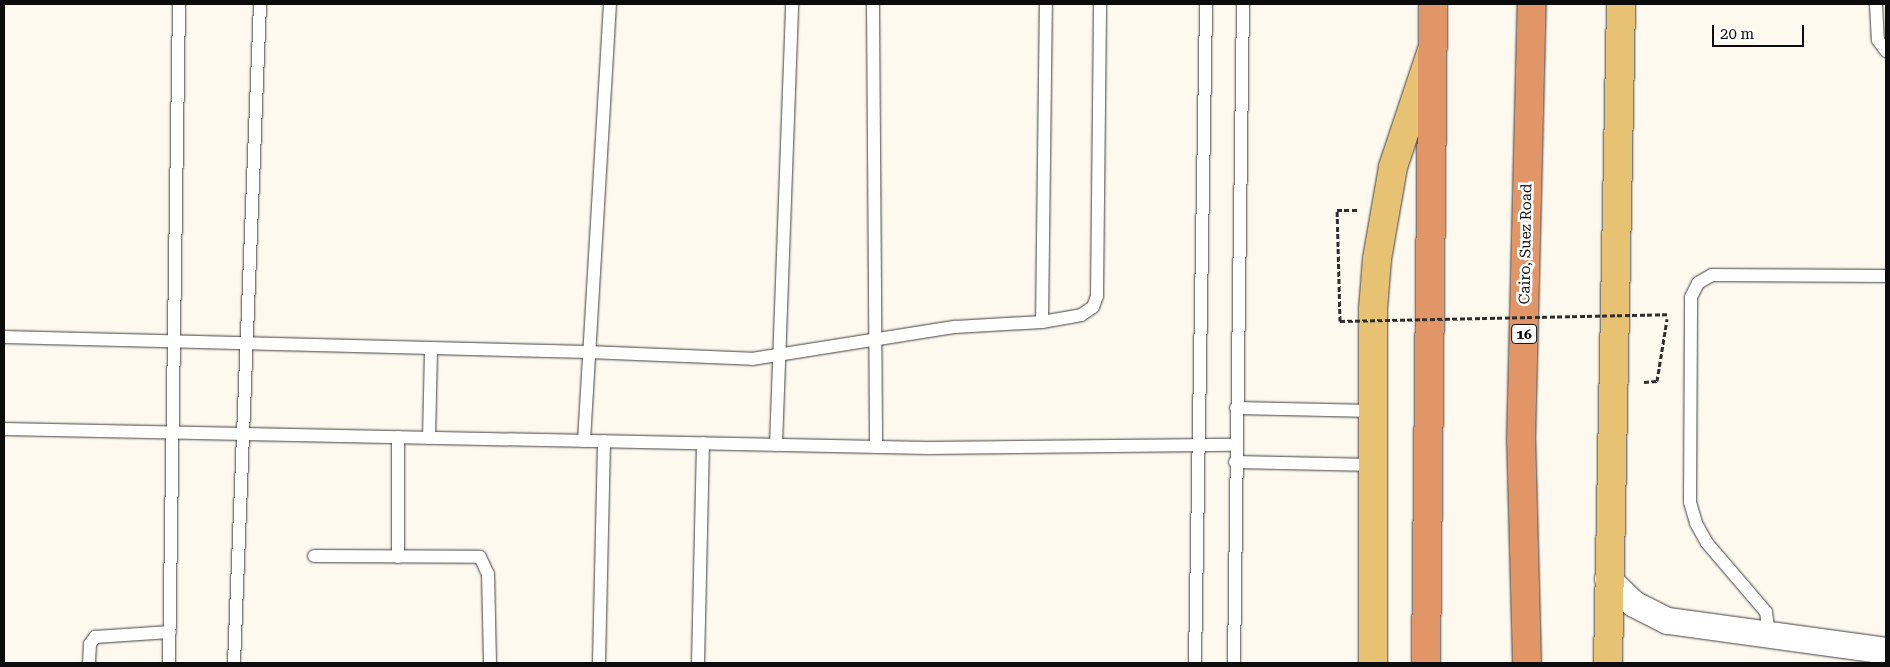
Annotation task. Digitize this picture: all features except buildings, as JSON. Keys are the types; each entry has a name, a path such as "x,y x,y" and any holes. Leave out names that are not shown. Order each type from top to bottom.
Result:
{"highway":[{"path":"1426,663 1433,4"},
{"name":"Cairo, Suez Road","path":"1527,663 1521,441 1532,4"}],"main road":[{"path":"1608,663 1608,579 1620,4"},
{"path":"1373,663 1373,309 1385,209 1404,126 1434,47"}],"street":[{"path":"1608,579 1634,604 1668,622 1886,651"}],"lane":[{"path":"170,663 172,433 176,342 179,4"},
{"path":"234,663 260,4"},
{"path":"584,441 610,4"},
{"path":"776,445 792,4"},
{"path":"873,4 876,447"},
{"path":"1042,322 1046,4"},
{"path":"4,337 588,352 752,359 955,327 1042,322 1081,315 1093,308 1097,296 1100,4"},
{"path":"1195,663 1206,4"},
{"path":"1234,663 1235,445 1243,4"},
{"path":"1876,4 1878,40 1886,51"},
{"path":"1770,636 1766,612 1707,543 1696,523 1690,502 1691,297 1698,283 1712,275 1886,276"},
{"path":"429,438 432,348"},
{"path":"1236,408 1373,410"},
{"path":"4,429 876,447 1235,445"},
{"path":"398,437 398,557"},
{"path":"599,663 604,441"},
{"path":"698,663 703,443"},
{"path":"1235,462 1374,465"},
{"path":"314,556 475,556 484,560 488,574 490,663"},
{"path":"88,663 90,644 95,637 170,632"}],"path":[{"path":"1337,210 1340,321 1668,314 1657,381"}]}
